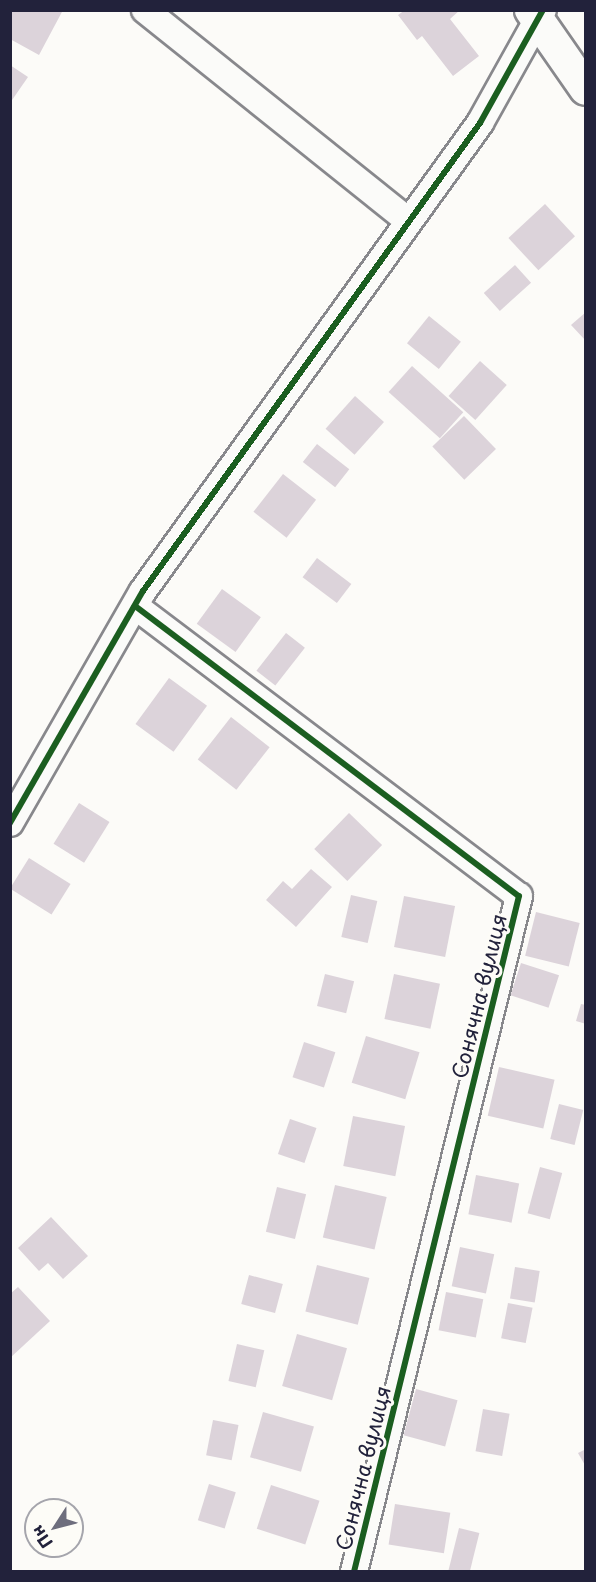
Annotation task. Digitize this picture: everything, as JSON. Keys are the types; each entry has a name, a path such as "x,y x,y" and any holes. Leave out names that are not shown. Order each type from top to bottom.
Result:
{"main road":[{"path":"537,13 585,89"}],"street":[{"path":"145,10 407,220"},
{"path":"10,823 135,606 407,220 480,123 537,13"},
{"name":"Сонячна вулиця","path":"135,606 519,896 354,1572"}],"building":[{"path":"10,10 63,10 39,55 10,39"},
{"path":"405,10 460,10 450,19 479,56 453,76 422,36 417,40 398,15"},
{"path":"10,65 28,77 10,103"},
{"path":"545,204 575,236 538,270 508,238"},
{"path":"515,265 531,283 500,311 484,293"},
{"path":"586,312 586,341 571,325"},
{"path":"429,316 461,342 439,369 407,343"},
{"path":"480,361 507,385 475,420 449,396"},
{"path":"412,366 463,412 440,438 389,392"},
{"path":"355,396 384,422 355,455 326,429"},
{"path":"464,416 496,449 464,480 432,447"},
{"path":"317,444 349,469 335,487 303,462"},
{"path":"283,474 316,500 287,538 253,512"},
{"path":"317,558 351,584 337,603 303,577"},
{"path":"222,589 261,617 236,652 197,624"},
{"path":"286,633 305,648 275,686 256,671"},
{"path":"169,678 207,706 174,752 135,724"},
{"path":"231,717 270,747 236,790 198,760"},
{"path":"79,803 110,822 84,863 54,844"},
{"path":"349,813 382,845 347,881 314,849"},
{"path":"29,858 71,884 51,914 10,889"},
{"path":"311,869 332,887 296,927 266,900 283,881 292,889"},
{"path":"351,895 377,901 368,943 341,937"},
{"path":"404,896 455,906 445,957 394,947"},
{"path":"536,912 580,923 569,967 525,956"},
{"path":"521,963 559,975 549,1008 510,995"},
{"path":"325,974 354,981 346,1013 317,1006"},
{"path":"394,974 440,984 430,1029 384,1019"},
{"path":"581,1004 586,1005 586,1024 576,1021"},
{"path":"366,1036 420,1052 405,1099 352,1083"},
{"path":"304,1042 335,1052 324,1087 293,1077"},
{"path":"499,1067 555,1080 543,1129 488,1116"},
{"path":"559,1104 583,1110 575,1145 550,1139"},
{"path":"353,1116 405,1126 395,1176 343,1166"},
{"path":"290,1119 316,1128 304,1163 278,1154"},
{"path":"540,1167 562,1173 550,1219 528,1213"},
{"path":"476,1175 519,1183 512,1223 468,1214"},
{"path":"335,1185 387,1197 374,1250 323,1238"},
{"path":"277,1187 306,1194 295,1239 266,1232"},
{"path":"51,1217 88,1256 63,1279 48,1263 39,1271 18,1248"},
{"path":"460,1247 494,1254 486,1293 452,1286"},
{"path":"317,1265 369,1278 358,1325 305,1312"},
{"path":"515,1267 540,1271 535,1303 510,1299"},
{"path":"249,1275 283,1284 275,1313 241,1304"},
{"path":"18,1287 50,1321 10,1358 10,1294"},
{"path":"446,1292 483,1299 476,1338 439,1330"},
{"path":"508,1303 533,1308 526,1343 501,1338"},
{"path":"297,1334 347,1348 332,1400 282,1386"},
{"path":"237,1344 264,1350 256,1387 228,1381"},
{"path":"416,1389 458,1400 445,1446 404,1435"},
{"path":"483,1409 510,1414 502,1456 476,1451"},
{"path":"263,1412 314,1427 301,1472 250,1457"},
{"path":"213,1420 239,1425 232,1460 206,1455"},
{"path":"586,1449 586,1467 578,1453"},
{"path":"209,1484 236,1492 225,1529 198,1520"},
{"path":"271,1485 320,1501 305,1545 257,1529"},
{"path":"395,1504 450,1513 444,1553 389,1544"},
{"path":"459,1528 479,1533 470,1572 448,1572"}],"cycle path":[{"path":"10,823 143,591 480,123 543,10"},
{"path":"135,606 519,896 354,1572"}]}
